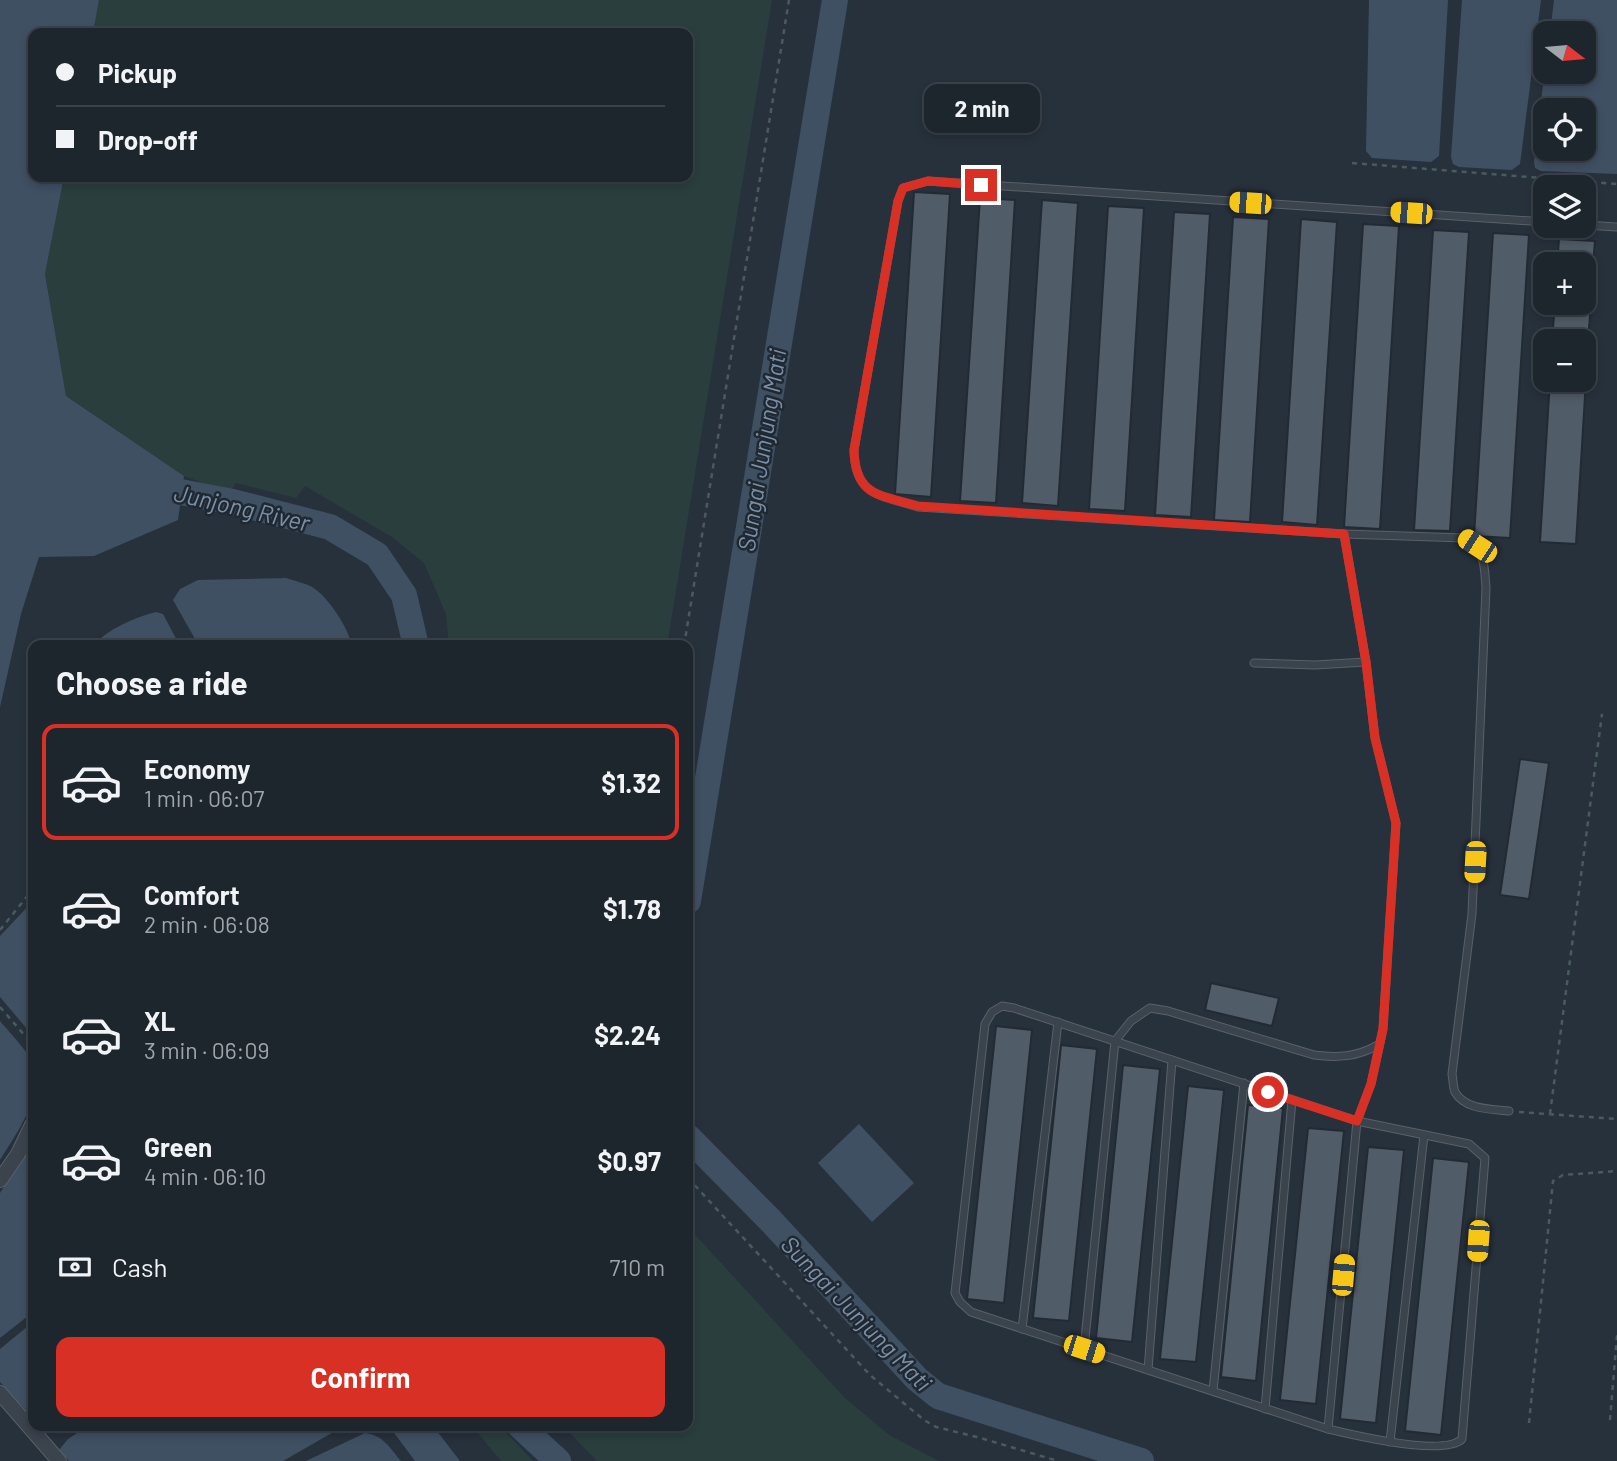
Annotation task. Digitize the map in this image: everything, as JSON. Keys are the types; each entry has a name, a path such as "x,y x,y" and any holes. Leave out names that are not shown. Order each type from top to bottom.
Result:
{"street":[{"path":"0,1180 28,1133"},
{"path":"0,1393 28,1425"},
{"path":"34,1431 60,1461"}],"lane":[{"path":"1509,1111 1476,1107 1464,1101 1455,1091 1452,1074 1472,914 1485,651 1484,560 1477,546 1464,538 1344,534 918,506 874,493 861,483 855,470 854,450 898,201 903,188 928,181 1533,221"},
{"path":"1596,226 1617,227"},
{"path":"1328,1429 1357,1121 1371,1084 1383,1029 1396,823 1375,738 1366,662 1344,534"},
{"path":"1254,663 1315,665 1366,662"},
{"path":"1002,1006 1014,1008 1115,1041 1357,1121 1469,1144 1485,1158 1464,1434 1458,1443 1437,1446 1390,1442 1328,1429 971,1312 960,1302 955,1293 983,1037 985,1024 992,1012 1002,1006"},
{"path":"1084,1349 1115,1041 1131,1020 1150,1008 1168,1011 1314,1055 1349,1056 1365,1053 1378,1045"},
{"path":"1022,1329 1058,1022"},
{"path":"1148,1370 1172,1060"},
{"path":"1213,1391 1244,1083"},
{"path":"1265,1409 1292,1100"},
{"path":"1390,1442 1424,1135"}],"path":[{"path":"685,640 789,0"},
{"path":"1352,163 1617,184"},
{"path":"1550,1114 1602,714"},
{"path":"0,930 28,896"},
{"path":"0,1007 28,1039"},
{"path":"1509,1111 1617,1119"},
{"path":"1529,1423 1553,1181 1563,1175 1617,1171"},
{"path":"693,1183 870,1375 924,1420 936,1427 1058,1461"},
{"path":"1611,1420 1617,1335"}],"green space":[{"path":"99,0 772,0 668,640 448,640 446,614 424,563 392,537 305,486 296,498 236,483 229,493 184,476 66,396 45,274 63,182 693,182 693,28 94,28"},
{"path":"693,1232 844,1397 889,1435 939,1461 597,1461 568,1431 693,1431"},
{"path":"476,1431 505,1431 533,1461 501,1461"}],"water":[{"path":"0,0 99,0 94,28 28,28 28,182 63,182 45,274 66,396 184,476 178,520 94,556 39,557 21,614 0,707"},
{"path":"1369,0 1448,0 1439,156 1431,162 1372,158 1366,151"},
{"path":"1462,0 1541,0 1538,21 1533,21 1533,62 1520,164 1512,170 1459,167 1453,164 1451,157"},
{"path":"1554,0 1617,0 1617,174 1541,171 1535,168 1534,161 1596,161 1596,98 1541,98 1543,84 1596,84 1596,21 1551,21"},
{"path":"286,578 306,584 318,591 331,605 350,640 196,640 173,600 180,589 198,580"},
{"path":"156,612 163,614 177,640 99,640 121,625"},
{"path":"28,906 28,1030 0,997 0,936"},
{"path":"0,1021 28,1055 28,1110 0,1160"},
{"path":"859,1124 914,1183 872,1222 818,1163"},
{"path":"28,1150 28,1316 0,1338 0,1193"},
{"path":"28,1326 28,1413 0,1382 0,1349"},
{"path":"80,1431 335,1431 283,1461 69,1461 59,1450 68,1439"},
{"path":"393,1431 437,1431 460,1461 415,1461"},
{"path":"365,1433 381,1439 401,1461 306,1461"}],"building":[{"path":"914,192 950,194 931,497 895,494"},
{"path":"980,198 1015,200 996,503 960,501"},
{"path":"1042,200 1078,203 1058,506 1022,503"},
{"path":"1108,206 1144,208 1125,511 1089,509"},
{"path":"1174,212 1210,214 1191,517 1155,515"},
{"path":"1233,217 1269,219 1250,522 1214,520"},
{"path":"1301,219 1337,222 1317,525 1282,522"},
{"path":"1363,224 1399,226 1380,529 1344,527"},
{"path":"1433,230 1469,232 1450,531 1414,530"},
{"path":"1493,233 1529,235 1510,538 1474,536"},
{"path":"1559,239 1595,241 1594,252 1558,252"},
{"path":"1554,315 1590,315 1589,329 1553,329"},
{"path":"1549,392 1585,392 1576,544 1540,542"},
{"path":"1520,759 1549,763 1529,899 1500,895"},
{"path":"1211,983 1279,998 1272,1026 1205,1010"},
{"path":"996,1026 1032,1030 1004,1303 967,1299"},
{"path":"1061,1045 1097,1049 1069,1321 1033,1318"},
{"path":"1123,1065 1160,1069 1132,1342 1096,1338"},
{"path":"1188,1086 1224,1090 1196,1362 1160,1359"},
{"path":"1248,1105 1283,1108 1256,1381 1221,1377"},
{"path":"1308,1128 1344,1131 1316,1404 1280,1400"},
{"path":"1368,1147 1404,1150 1376,1423 1340,1419"},
{"path":"1433,1158 1469,1162 1441,1435 1405,1431"}],"waterway":[{"name":"Sungai Junjung Mati","path":"693,870 835,0"},
{"name":"Junjong River","path":"149,486 233,502 330,527 377,555 404,595 415,640"},
{"name":"Sungai Junjung Mati","path":"693,1142 771,1221 917,1379 938,1396 1141,1461"},
{"name":"Junjong River","path":"525,1431 558,1461"}],"route":[{"path":"981,185 928,181 903,188 898,201 854,450 855,470 861,483 874,493 918,506 1344,534 1366,662 1375,738 1396,823 1383,1029 1371,1084 1357,1121 1268,1092"}]}
